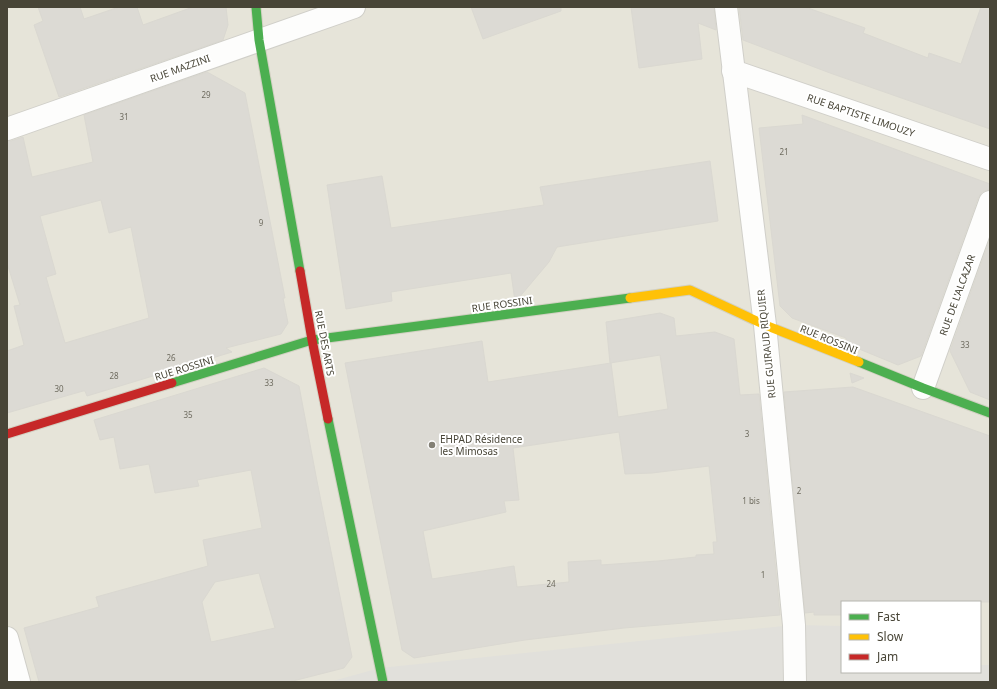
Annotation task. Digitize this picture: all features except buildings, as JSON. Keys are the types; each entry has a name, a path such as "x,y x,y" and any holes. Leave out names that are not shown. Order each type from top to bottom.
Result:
{"street":[{"name":"RUE DES ARTS","path":"256,7 259,40 312,340 383,682"},
{"name":"RUE MAZZINI","path":"7,129 354,7"},
{"name":"RUE GUIRAUD RIQUIER","path":"726,7 765,325 794,626 794,678"},
{"name":"RUE BAPTISTE LIMOUZY","path":"733,71 990,158"},
{"name":"RUE DE L'ALCAZAR","path":"924,388 990,202"},
{"name":"RUE ROSSINI","path":"7,434 312,340 690,290 765,325 990,413"},
{"path":"7,638 19,682"}],"shaded area":[{"path":"7,7 990,7 990,682 7,682"},
{"path":"794,625 841,626 841,673 981,673 981,665 990,665 990,682 329,682 380,668"}],"traffic: fast":[{"path":"256,7 259,40 300,271"},
{"path":"172,383 312,340 630,298"},
{"path":"859,362 990,413"},
{"path":"328,419 383,682"}],"traffic: slow":[{"path":"630,298 690,290 765,325 859,362"}],"traffic: jam":[{"path":"300,271 328,419"},
{"path":"7,434 172,383"}],"place":[{"name":"EHPAD Résidence les Mimosas","path":"432,445"}]}
